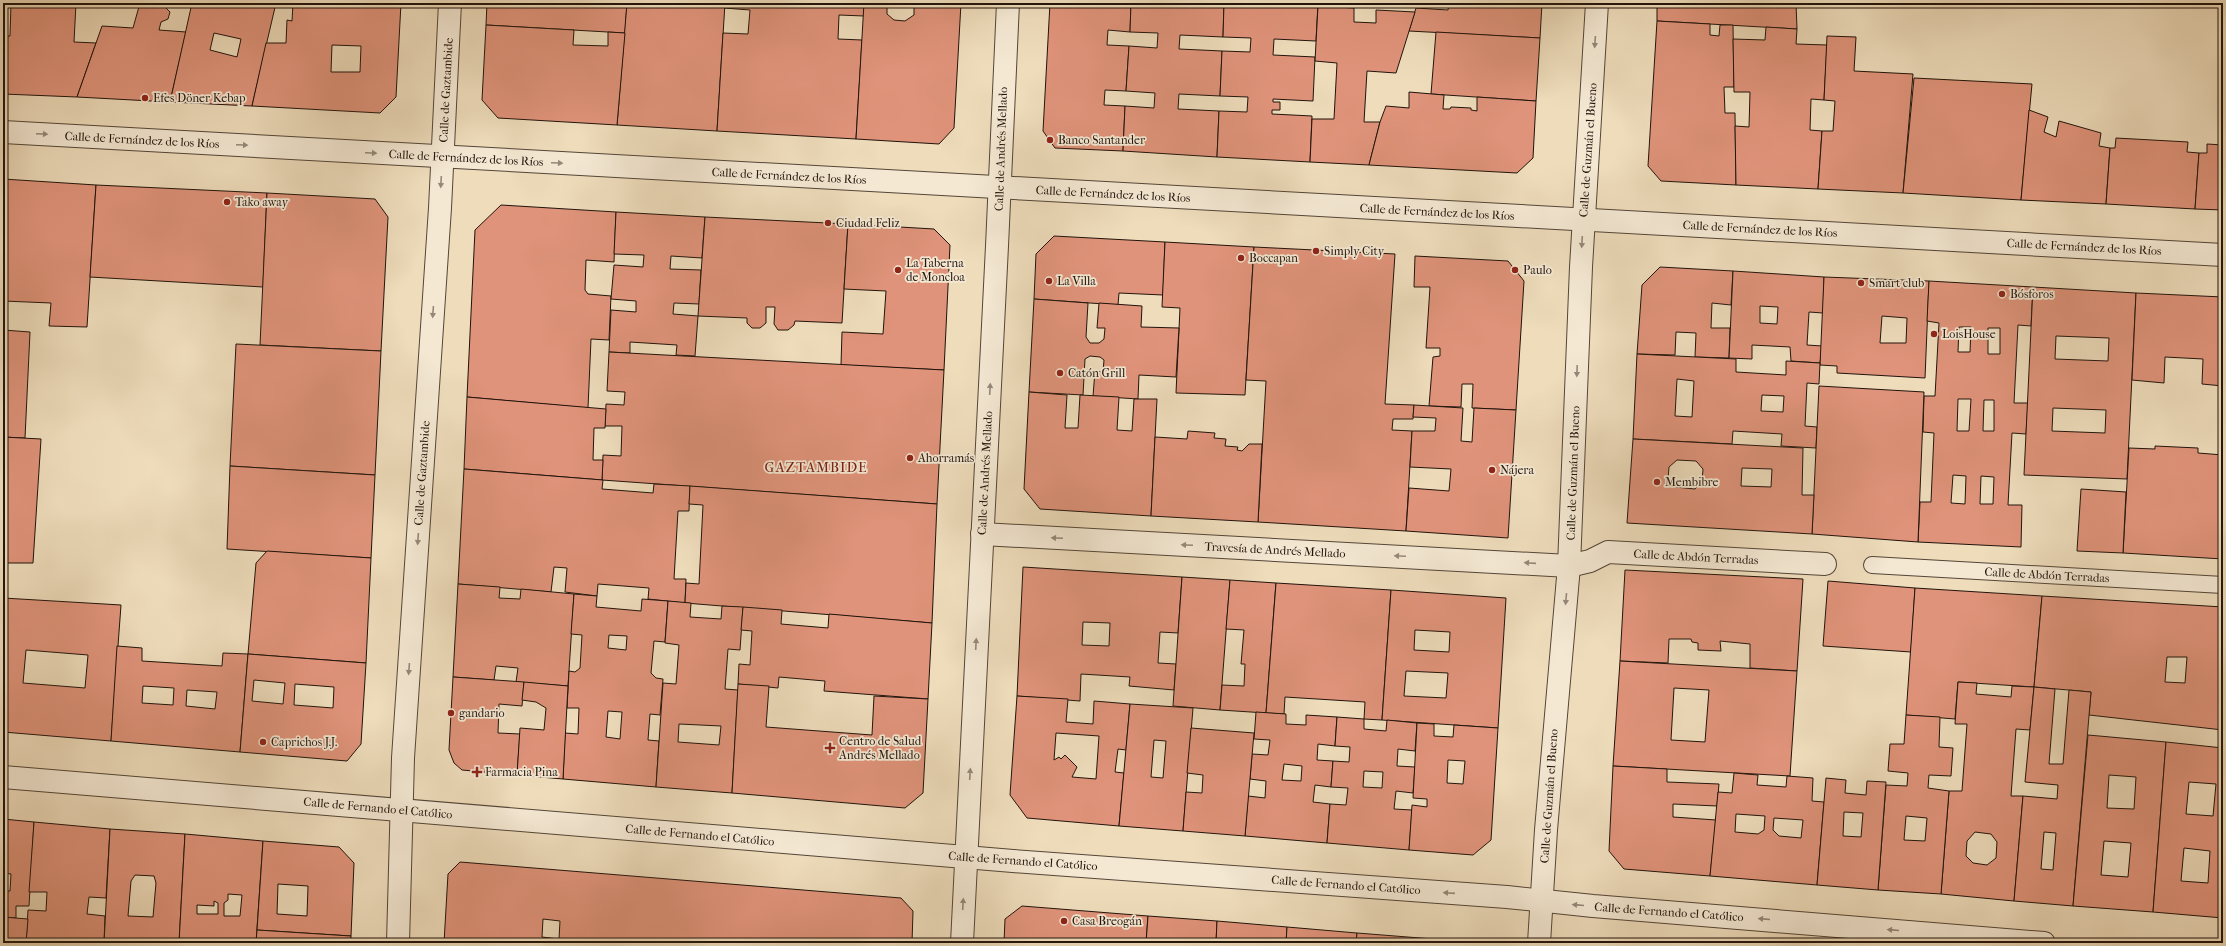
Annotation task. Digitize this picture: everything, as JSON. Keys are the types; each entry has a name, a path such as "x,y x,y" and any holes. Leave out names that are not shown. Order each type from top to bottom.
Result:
{"street":[{"name":"Calle de Gaztambide","path":"398,943 403,758 442,157 450,3"},
{"name":"Calle de Andrés Mellado","path":"962,943 965,857 1008,3"},
{"name":"Calle de Guzmán el Bueno","path":"1539,943 1541,901 1569,566 1583,220 1597,3"},
{"name":"Calle de Fernández de los Ríos","path":"3,132 2223,255"},
{"name":"Travesía de Andrés Mellado","path":"982,534 1569,566"},
{"name":"Calle de Abdón Terradas","path":"1569,566 1590,562 1608,552 1825,564"},
{"name":"Calle de Fernando el Católico","path":"3,777 965,857 1501,896 1541,901 2044,943"}],"lane":[{"name":"Calle de Abdón Terradas","path":"1872,565 2223,585"}],"building":[{"path":"11,3 76,3 74,42 96,43 77,97 3,94 3,36 10,36"},
{"path":"140,3 166,3 165,7 170,12 168,19 161,22 159,30 186,32 170,102 77,97 102,26 133,28"},
{"path":"192,3 276,3 252,106 170,102","holes":["214,33 241,39 237,57 210,50"]},
{"path":"293,3 401,3 396,97 380,113 252,106 266,43 286,43 287,20 292,21","holes":["332,45 361,46 360,72 331,72"]},
{"path":"487,3 627,3 625,33 486,25"},
{"path":"627,3 725,3 717,131 617,125"},
{"path":"725,3 864,3 864,16 839,15 838,39 862,40 856,139 717,131 723,33 748,34 750,10 724,8"},
{"path":"864,3 887,3 887,14 894,20 905,21 914,15 914,3 961,3 954,128 939,144 856,139"},
{"path":"1050,3 1131,3 1130,32 1108,30 1107,45 1129,46 1126,91 1105,90 1104,105 1125,106 1123,151 1055,148 1043,131"},
{"path":"1131,3 1224,3 1223,37 1180,35 1179,49 1222,51 1220,96 1179,94 1178,109 1219,111 1217,157 1123,151 1125,106 1154,108 1155,93 1126,91 1129,46 1157,48 1158,33 1130,32"},
{"path":"1224,3 1318,3 1316,41 1274,39 1273,55 1315,57 1313,101 1273,99 1273,102 1280,102 1280,110 1272,110 1272,114 1312,116 1310,162 1217,157 1219,111 1247,112 1248,97 1220,96 1222,51 1250,52 1251,38 1223,37"},
{"path":"1449,3 1542,3 1540,38 1409,31 1416,8 1448,10"},
{"path":"1657,3 1796,3 1797,29 1657,21"},
{"path":"1318,6 1354,8 1354,22 1376,23 1376,10 1415,12 1396,73 1367,71 1364,122 1380,122 1369,165 1310,162 1312,119 1334,119 1337,63 1315,61"},
{"path":"1657,21 1710,24 1710,35 1719,36 1720,25 1733,25 1734,87 1724,87 1725,113 1735,113 1736,185 1661,181 1648,166"},
{"path":"486,25 574,30 573,45 608,46 608,32 625,33 617,125 498,118 482,100"},
{"path":"1766,27 1797,29 1796,44 1827,45 1824,100 1811,99 1810,130 1822,131 1818,189 1736,185 1735,126 1749,127 1750,92 1734,92 1733,39 1765,40"},
{"path":"1436,32 1540,38 1536,101 1431,94"},
{"path":"1827,36 1856,37 1854,71 1913,74 1903,193 1818,189 1822,131 1833,131 1835,101 1824,100"},
{"path":"1914,78 2032,84 2021,200 1903,193"},
{"path":"1409,92 1444,95 1443,109 1450,109 1451,107 1471,108 1471,110 1477,111 1477,97 1536,101 1533,158 1517,173 1369,165 1380,122 1386,106 1409,108"},
{"path":"2029,110 2048,117 2044,132 2056,137 2059,121 2101,133 2099,146 2110,148 2106,204 2021,200"},
{"path":"2116,138 2188,142 2187,152 2199,153 2195,209 2106,204 2110,148 2115,148"},
{"path":"2207,144 2223,145 2223,210 2195,209 2199,153 2207,153"},
{"path":"3,179 96,185 87,327 49,326 51,303 3,301"},
{"path":"96,185 267,193 263,287 90,277"},
{"path":"267,193 375,199 388,217 381,351 260,345"},
{"path":"501,205 616,212 614,262 586,260 585,290 588,294 611,296 609,340 591,339 588,408 467,397 475,230"},
{"path":"616,212 705,217 702,258 671,256 670,269 701,270 699,304 674,303 673,314 698,316 695,356 676,355 677,345 630,342 630,353 609,352 611,310 636,312 636,301 611,299 614,265 643,267 644,255 614,254"},
{"path":"705,217 848,224 842,323 795,321 794,325 788,330 778,330 774,324 775,307 766,307 766,323 760,328 752,328 747,323 747,318 698,316"},
{"path":"848,224 934,229 950,245 944,370 841,365 842,332 883,334 886,291 844,289"},
{"path":"1054,236 1165,242 1163,295 1119,293 1118,305 1034,299 1036,254"},
{"path":"1165,242 1254,247 1245,395 1176,393 1180,308 1162,307"},
{"path":"1254,247 1395,254 1385,404 1414,405 1413,419 1393,419 1392,430 1412,431 1406,531 1258,522 1266,381 1246,380"},
{"path":"1415,256 1508,261 1524,281 1516,410 1472,408 1473,384 1462,384 1461,407 1429,406 1433,357 1440,356 1440,348 1426,348 1430,287 1414,287"},
{"path":"1660,267 1733,271 1731,305 1712,303 1711,328 1730,328 1729,358 1695,357 1696,333 1676,332 1675,355 1637,354 1642,285"},
{"path":"1733,271 1824,277 1823,313 1809,312 1807,345 1822,346 1820,363 1791,361 1790,347 1752,345 1752,359 1729,358","holes":["1760,306 1778,307 1777,324 1760,323"]},
{"path":"1824,277 1929,281 1925,378 1837,373 1837,366 1820,365","holes":["1882,316 1907,318 1906,343 1880,343"]},
{"path":"1929,281 2033,287 2031,326 2018,325 2014,403 2028,403 2026,434 2012,433 2008,505 2022,505 2021,547 1918,542 1920,502 1931,502 1934,433 1923,432 1924,396 1935,396 1939,323 1927,321","holes":["1959,327 1971,327 1970,352 1958,352","1988,328 2000,328 2000,354 1988,354","1958,399 1971,399 1969,431 1957,431","1984,400 1994,400 1994,431 1983,431","1953,475 1966,476 1965,504 1951,503","1981,476 1994,477 1993,504 1980,504"]},
{"path":"2033,287 2136,293 2127,479 2024,475","holes":["2056,336 2109,338 2108,361 2055,359","2053,408 2106,410 2105,433 2052,431"]},
{"path":"2136,293 2223,297 2223,386 2202,384 2203,359 2165,357 2164,383 2132,380"},
{"path":"1034,299 1088,303 1086,337 1090,343 1099,343 1104,339 1105,328 1097,328 1099,303 1142,306 1141,327 1179,328 1176,377 1139,375 1138,399 1093,396 1095,371 1103,372 1104,360 1100,357 1090,356 1085,359 1083,395 1029,392"},
{"path":"3,330 30,332 25,438 3,437"},
{"path":"236,344 381,351 375,475 230,466"},
{"path":"609,352 944,370 937,504 602,480 603,455 621,456 622,426 605,426 606,404 624,405 625,392 607,391"},
{"path":"1637,354 1736,359 1736,372 1786,375 1786,361 1820,363 1819,384 1807,383 1805,426 1817,427 1816,448 1781,446 1782,434 1733,431 1732,444 1633,439","holes":["1677,379 1694,381 1692,417 1675,416","1762,395 1784,396 1783,412 1761,411"]},
{"path":"1819,386 1924,392 1918,542 1812,534"},
{"path":"1029,392 1067,395 1065,428 1078,428 1080,395 1119,397 1117,430 1132,431 1134,399 1157,399 1151,516 1040,509 1024,489"},
{"path":"467,397 606,409 605,428 594,428 593,460 603,460 602,480 464,469"},
{"path":"1414,405 1463,408 1461,441 1472,442 1474,408 1516,410 1508,538 1406,531 1409,488 1449,491 1451,469 1410,467 1412,431 1435,431 1436,418 1413,417"},
{"path":"1188,431 1215,433 1214,438 1226,439 1225,446 1238,447 1237,450 1242,451 1249,444 1262,444 1258,522 1151,516 1155,437 1187,439"},
{"path":"3,437 41,439 33,563 3,563"},
{"path":"1633,439 1803,448 1802,495 1814,495 1812,534 1627,523","holes":["1677,460 1696,461 1703,469 1702,482 1695,489 1675,487 1668,479 1669,467","1742,468 1772,469 1771,487 1741,486"]},
{"path":"2155,446 2198,448 2198,453 2223,455 2223,559 2123,553 2129,448 2155,449"},
{"path":"230,466 375,475 371,558 227,549"},
{"path":"464,469 603,480 602,489 653,493 654,484 690,486 689,511 678,511 674,579 686,579 685,603 648,599 649,588 598,584 597,596 565,592 567,568 554,567 551,592 458,584"},
{"path":"690,486 937,504 932,623 685,603 686,583 699,584 703,505 689,504"},
{"path":"2081,489 2126,492 2123,553 2077,551"},
{"path":"267,551 371,558 366,663 248,654 256,563"},
{"path":"1023,567 1182,577 1178,633 1160,632 1158,663 1176,664 1174,690 1129,686 1130,677 1081,674 1080,701 1017,696","holes":["1083,622 1110,623 1109,646 1082,645"]},
{"path":"1625,570 1803,579 1797,671 1750,668 1750,644 1720,641 1721,651 1698,650 1698,643 1692,642 1691,639 1669,639 1668,663 1620,661"},
{"path":"1182,577 1230,580 1220,710 1173,706"},
{"path":"1230,580 1276,583 1266,713 1220,710 1222,685 1244,686 1245,664 1241,664 1244,630 1226,629"},
{"path":"1828,581 1915,588 1911,652 1823,646"},
{"path":"1276,583 1391,590 1382,720 1364,719 1365,702 1285,697 1284,714 1266,713"},
{"path":"458,584 500,587 499,598 520,599 521,589 574,594 568,686 516,682 518,668 496,666 494,680 453,677"},
{"path":"1915,588 2042,596 2034,687 1958,682 1955,719 1906,715"},
{"path":"1391,590 1506,598 1498,728 1382,720","holes":["1415,630 1450,632 1449,652 1414,650","1406,671 1448,673 1446,698 1404,696"]},
{"path":"574,594 597,596 596,607 641,611 642,599 668,601 665,642 654,641 651,673 656,678 663,679 660,715 650,714 648,740 659,741 656,787 563,779 565,733 578,734 579,708 567,708 569,671 575,672 580,668 582,635 571,634","holes":["609,635 627,636 626,650 608,648","608,711 622,712 620,739 606,737"]},
{"path":"2042,596 2223,607 2223,730 2089,715 2091,692 2034,687","holes":["2167,657 2187,657 2185,683 2165,682"]},
{"path":"3,598 121,605 111,741 3,732","holes":["26,650 88,655 85,688 23,683"]},
{"path":"668,601 691,603 690,617 721,619 722,606 743,607 740,650 728,649 725,689 738,690 732,793 656,787 663,683 676,684 679,645 665,643","holes":["679,724 721,726 719,745 678,742"]},
{"path":"743,607 782,610 781,624 828,628 829,614 932,623 928,699 824,691 825,681 779,677 778,688 738,684 739,664 750,665 752,631 741,630"},
{"path":"117,646 142,648 142,661 222,666 223,653 248,654 240,752 111,741","holes":["143,686 174,688 173,705 142,703","187,690 217,692 215,709 186,706"]},
{"path":"248,654 366,663 361,744 347,761 240,752","holes":["254,680 285,683 283,704 252,701","295,684 334,687 333,708 294,705"]},
{"path":"1620,661 1797,671 1790,776 1613,766","holes":["1674,688 1709,690 1705,742 1671,740"]},
{"path":"453,677 524,682 522,706 499,704 498,733 520,734 517,775 462,770 454,763 449,750"},
{"path":"524,682 568,686 563,779 517,775 520,728 544,730 546,708 536,702 522,700"},
{"path":"1958,682 1977,683 1976,694 2011,697 2012,686 2034,687 2030,730 2016,729 2011,796 2023,796 2014,901 1941,894 1949,791 1962,791 1967,724 1955,724","holes":["1975,832 1991,834 1997,842 1996,858 1987,865 1973,863 1966,856 1967,841"]},
{"name":"Centro de Salud Andrés Mellado","path":"738,684 769,686 766,727 872,735 874,696 928,699 923,793 905,808 732,793"},
{"path":"2034,687 2055,689 2049,764 2063,764 2069,690 2091,692 2073,906 2014,901 2023,796 2057,799 2058,785 2025,782","holes":["2044,832 2056,833 2053,870 2041,869"]},
{"path":"1017,696 1068,699 1066,722 1093,724 1094,701 1130,704 1126,750 1118,749 1115,772 1124,773 1119,826 1027,818 1010,795","holes":["1056,733 1099,736 1096,779 1072,777 1077,767 1065,755 1061,759 1059,757 1054,760"]},
{"path":"1130,704 1193,708 1183,831 1119,826","holes":["1154,740 1166,741 1163,778 1151,777"]},
{"path":"1256,712 1286,714 1286,724 1306,725 1306,715 1337,717 1335,746 1318,744 1317,760 1333,761 1331,787 1315,785 1313,802 1330,804 1327,843 1245,836 1248,796 1265,798 1266,781 1250,779 1252,754 1268,755 1270,740 1254,739","holes":["1284,764 1302,766 1301,781 1282,780"]},
{"path":"1906,715 1940,717 1939,747 1953,748 1951,776 1929,775 1928,788 1949,791 1941,894 1878,890 1886,785 1907,786 1908,773 1888,771 1890,744 1904,744","holes":["1906,816 1927,818 1925,841 1904,840"]},
{"path":"1337,717 1364,719 1364,729 1386,731 1387,720 1417,723 1415,751 1398,749 1397,766 1415,767 1413,793 1396,791 1394,809 1412,810 1409,850 1327,843 1330,804 1346,805 1348,788 1331,787 1333,761 1349,762 1350,747 1335,746","holes":["1364,771 1383,772 1382,788 1363,787"]},
{"path":"1417,723 1434,724 1434,736 1453,737 1454,725 1498,728 1491,840 1473,855 1409,850 1412,805 1427,807 1427,799 1413,798","holes":["1448,760 1465,761 1463,784 1447,783"]},
{"path":"1191,728 1254,733 1245,836 1183,831 1186,792 1202,793 1203,775 1187,773"},
{"path":"2088,735 2166,742 2153,912 2073,906","holes":["2109,775 2136,777 2134,809 2107,808","2104,841 2131,843 2128,877 2101,875"]},
{"path":"2166,742 2223,748 2223,918 2153,912","holes":["2189,782 2216,784 2213,816 2186,814","2184,848 2210,851 2208,883 2181,881"]},
{"path":"1613,766 1667,769 1667,782 1719,784 1717,806 1673,804 1673,817 1716,820 1710,876 1624,869 1609,851"},
{"path":"1734,773 1758,775 1757,785 1786,787 1787,776 1813,778 1812,801 1824,802 1817,885 1710,876 1718,792 1732,793","holes":["1736,814 1765,816 1764,830 1758,834 1735,832","1774,818 1803,820 1801,838 1779,836 1773,830"]},
{"path":"1826,778 1846,780 1845,793 1866,795 1867,781 1886,782 1878,890 1817,885","holes":["1844,812 1863,813 1861,837 1843,836"]},
{"path":"3,819 34,822 29,906 16,906 16,918 3,917 3,891 10,891 11,874 3,873"},
{"path":"34,822 110,829 106,898 89,897 87,914 105,916 104,943 26,943 28,910 46,911 47,892 29,892"},
{"path":"110,829 185,834 179,943 104,943","holes":["135,875 154,876 156,883 153,917 128,916 131,881"]},
{"path":"185,834 263,841 256,943 179,943","holes":["228,894 242,895 240,916 224,916 224,903 228,900","214,901 218,903 218,914 197,914 197,905 214,906"]},
{"path":"263,841 339,847 354,863 351,936 257,930","holes":["278,884 308,886 307,916 277,914"]},
{"path":"460,862 901,898 913,911 912,943 444,943 448,874","holes":["543,919 560,921 559,939 542,937"]},
{"path":"1022,906 1148,916 1146,943 1004,943 1005,919"},
{"path":"1148,916 1217,921 1216,943 1146,943"},
{"path":"3,917 28,919 26,943 3,943"},
{"path":"1217,921 1287,927 1286,943 1216,943"},
{"path":"1287,927 1357,933 1356,943 1286,943"},
{"path":"257,930 351,936 351,943 256,943"},
{"path":"1357,933 1471,942 1472,943 1356,943"}],"place":[{"name":"Efes Döner Kebap","path":"145,98"},
{"name":"Banco Santander","path":"1050,140"},
{"name":"Tako away","path":"227,202"},
{"name":"Ciudad Feliz","path":"828,223"},
{"name":"Simply City","path":"1316,251"},
{"name":"Boccapan","path":"1241,258"},
{"name":"La Taberna de Moncloa","path":"898,270"},
{"name":"Paulo","path":"1515,270"},
{"name":"La Villa","path":"1049,281"},
{"name":"Smart club","path":"1861,283"},
{"name":"Bósforos","path":"2002,294"},
{"name":"LoisHouse","path":"1934,334"},
{"name":"Catón Grill","path":"1060,373"},
{"name":"Ahorramás","path":"910,458"},
{"name":"Nájera","path":"1492,470"},
{"name":"Membibre","path":"1657,482"},
{"name":"gandario","path":"451,713"},
{"name":"Caprichos J.J.","path":"263,742"},
{"name":"Centro de Salud Andrés Mellado","path":"830,748"},
{"name":"Farmacia Pina","path":"477,772"},
{"name":"Casa Breogán","path":"1064,921"}],"district":[{"name":"GAZTAMBIDE","path":"816,467"}]}
